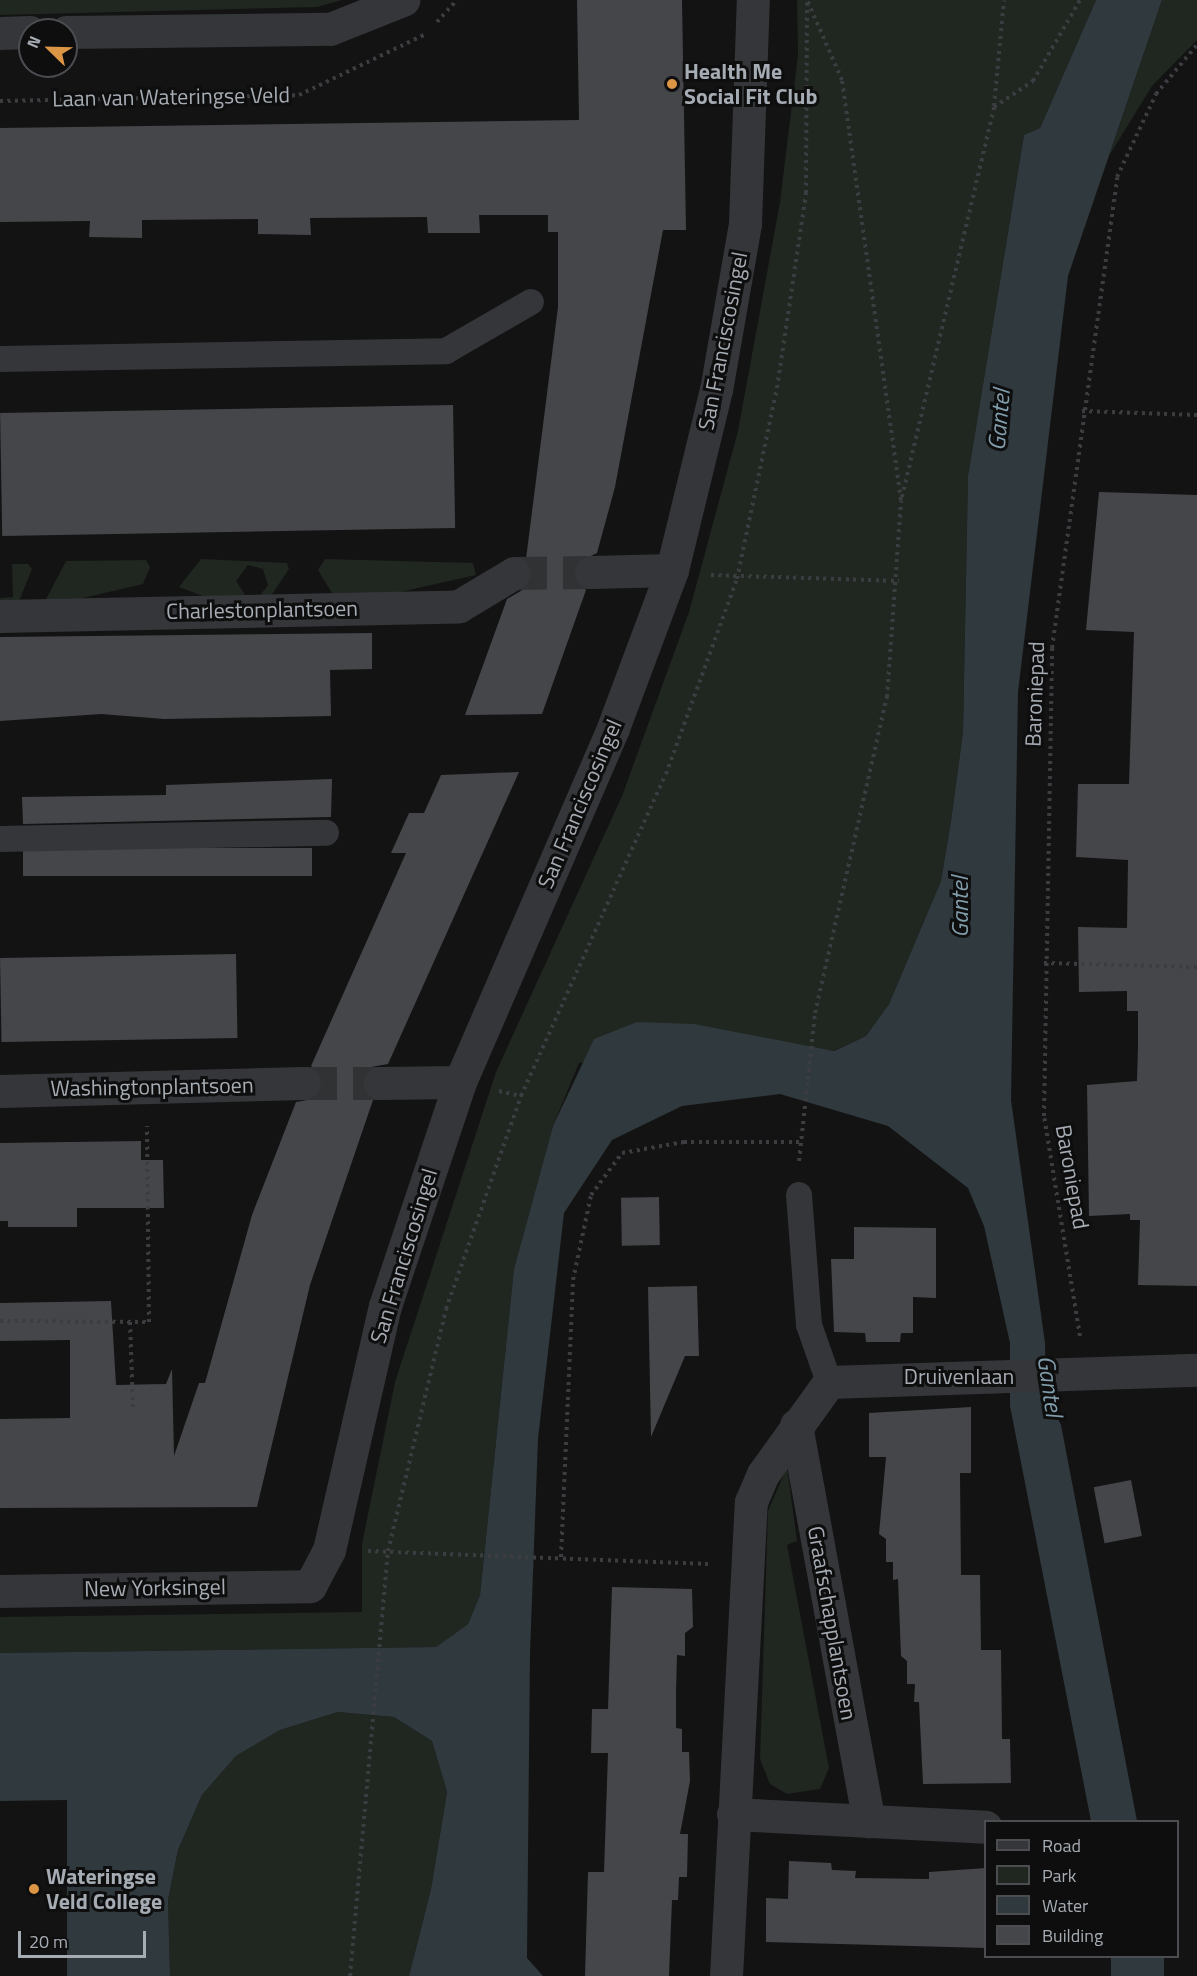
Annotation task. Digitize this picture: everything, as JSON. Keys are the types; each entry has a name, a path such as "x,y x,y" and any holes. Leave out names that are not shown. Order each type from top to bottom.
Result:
{"street":[{"path":"78,32 330,28 403,0"},
{"name":"San Franciscosingel","path":"310,1586 328,1550 385,1306 460,1082 613,728 672,570 716,390 745,224 753,0"},
{"path":"0,33 18,32"},
{"path":"591,572 672,570"},
{"name":"Charlestonplantsoen","path":"0,616 459,606 514,573"},
{"path":"381,1083 460,1082"},
{"name":"Washingtonplantsoen","path":"0,1091 304,1083"},
{"name":"Druivenlaan","path":"829,1382 850,1377 1006,1378 1050,1377 1082,1370 1197,1370"},
{"path":"726,1976 744,1566 751,1502 796,1425 829,1382"},
{"name":"Graafschapplantsoen","path":"796,1425 869,1821"},
{"name":"New Yorksingel","path":"0,1591 310,1586"},
{"path":"733,1814 984,1827"}],"lane":[{"path":"0,359 446,351 531,302"},
{"path":"0,839 326,833"},
{"path":"799,1195 809,1325 829,1382"}],"path":[{"name":"Laan van Wateringse Veld","path":"0,101 299,95 419,41 457,0"},
{"path":"901,500 994,107 1004,0"},
{"path":"994,107 1033,81 1080,0"},
{"path":"803,1123 815,1013 887,697 899,581 901,500 842,80 807,2"},
{"path":"350,1976 378,1625 388,1551 446,1309 521,1096 666,774 737,579 777,387 806,193 807,2"},
{"name":"Baroniepad","path":"1082,1370 1078,1314 1044,1116 1044,963 1053,648 1082,411 1117,177 1156,94 1197,45"},
{"path":"1082,411 1197,415"},
{"path":"737,579 899,581"},
{"path":"1044,963 1197,966"},
{"path":"0,1321 148,1322 147,1087"},
{"path":"561,1557 573,1280 591,1195 622,1153 684,1142 800,1142"},
{"path":"130,1322 133,1410"},
{"path":"414,1553 744,1566"}],"green space":[{"path":"0,0 342,0 317,7 0,15"},
{"path":"797,0 1096,0 1040,128 1024,135 968,476 963,732 951,821 941,881 889,1004 866,1036 833,1051 773,1044 579,1063 553,1126 514,1269 480,1595 468,1624 436,1647 0,1653 0,1617 362,1612 362,1544 395,1382 496,1072 622,796 689,612 738,431 780,202 798,55"},
{"path":"1162,0 1197,0 1197,40 1152,86 1109,156"},
{"path":"201,559 287,563 289,569 271,596 261,594 268,585 263,569 248,565 236,581 246,596 211,599 179,587"},
{"path":"325,559 473,563 476,575 369,599 335,598 318,570"},
{"path":"146,560 150,567 143,584 58,604 46,599 66,561"},
{"path":"12,564 28,564 32,569 19,601 0,602 0,598 13,597"},
{"path":"787,1467 797,1541 787,1545 829,1768 820,1789 787,1794 770,1784 760,1759 768,1511"},
{"path":"338,1712 394,1717 432,1741 447,1792 431,1889 409,1976 170,1976 168,1900 178,1850 202,1795 236,1756 280,1730"}],"water":[{"name":"Gantel","path":"1096,0 1162,0 1068,276 1018,692 1011,1100 1045,1343 1046,1394 1061,1425 1137,1820 1091,1820 1010,1406 1010,1343 984,1226 968,1188 888,1126 780,1094 682,1106 612,1140 564,1213 538,1439 530,1653 527,1958 543,1976 409,1976 431,1889 447,1792 432,1741 394,1717 338,1712 280,1730 236,1756 202,1795 178,1850 168,1900 170,1976 67,1976 67,1800 0,1801 0,1653 436,1647 468,1624 480,1595 514,1269 553,1126 594,1039 637,1022 694,1024 834,1051 866,1036 889,1004 941,881 963,732 968,476 1024,135 1040,128"},
{"path":"1111,1958 1164,1958 1164,1976 1111,1976"}],"building":[{"path":"577,0 682,0 686,230 663,230 615,487 597,553 574,564 575,581 586,590 542,714 465,715 507,599 524,589 533,573 526,559 558,307 558,232 548,232 548,215 479,215 480,233 428,233 427,217 310,218 311,235 258,234 258,219 142,220 142,238 89,237 90,221 0,222 0,128 579,120"},
{"path":"453,405 455,528 2,536 0,413"},
{"path":"1099,492 1197,495 1197,1286 1138,1285 1140,1220 1130,1220 1130,1214 1089,1216 1087,1085 1137,1081 1138,1046 1138,1011 1127,1011 1127,991 1079,992 1078,927 1127,928 1128,860 1076,857 1078,784 1129,784 1134,632 1086,630"},
{"path":"372,633 372,669 330,670 331,716 164,719 101,714 0,721 0,637"},
{"path":"519,772 388,1064 371,1067 363,1074 364,1092 373,1100 310,1285 257,1507 0,1508 0,1419 70,1418 70,1340 0,1341 0,1303 111,1301 116,1385 166,1384 172,1369 174,1456 199,1383 205,1383 252,1215 296,1102 313,1099 321,1091 320,1074 311,1066 406,853 391,853 409,813 424,813 441,775"},
{"path":"332,779 331,817 23,824 22,797 166,795 166,785"},
{"path":"23,848 312,848 312,876 23,876"},
{"path":"236,954 237,1038 2,1042 0,958"},
{"path":"141,1141 141,1160 163,1160 164,1208 77,1208 77,1227 8,1227 8,1221 0,1221 0,1143"},
{"path":"659,1197 660,1245 622,1246 621,1198"},
{"path":"854,1227 936,1228 936,1298 913,1297 913,1333 901,1333 900,1342 866,1342 865,1333 834,1332 831,1259 854,1259"},
{"path":"697,1286 699,1356 685,1356 651,1437 648,1287"},
{"path":"971,1407 971,1473 960,1473 961,1575 980,1575 981,1650 1001,1650 1002,1739 1010,1739 1011,1783 923,1784 919,1702 914,1702 915,1684 907,1684 907,1661 901,1656 898,1579 893,1580 893,1562 886,1562 886,1539 879,1534 886,1457 869,1457 869,1413"},
{"path":"1131,1480 1142,1536 1105,1543 1094,1487"},
{"path":"612,1587 692,1589 693,1627 685,1633 685,1656 677,1655 676,1693 676,1728 682,1729 682,1752 689,1752 690,1781 680,1834 688,1834 687,1877 679,1877 678,1900 672,1900 669,1976 585,1976 588,1872 604,1872 608,1753 591,1753 592,1709 608,1709"},
{"path":"789,1861 831,1863 832,1870 856,1871 855,1878 929,1879 929,1872 984,1868 984,1948 766,1942 766,1898 788,1899"}],"tunnel":[{"path":"514,573 591,572"},
{"path":"304,1083 380,1083"}],"place":[{"name":"Health Me Social Fit Club","path":"672,84"},
{"name":"Wateringse Veld College","path":"34,1889"}]}
